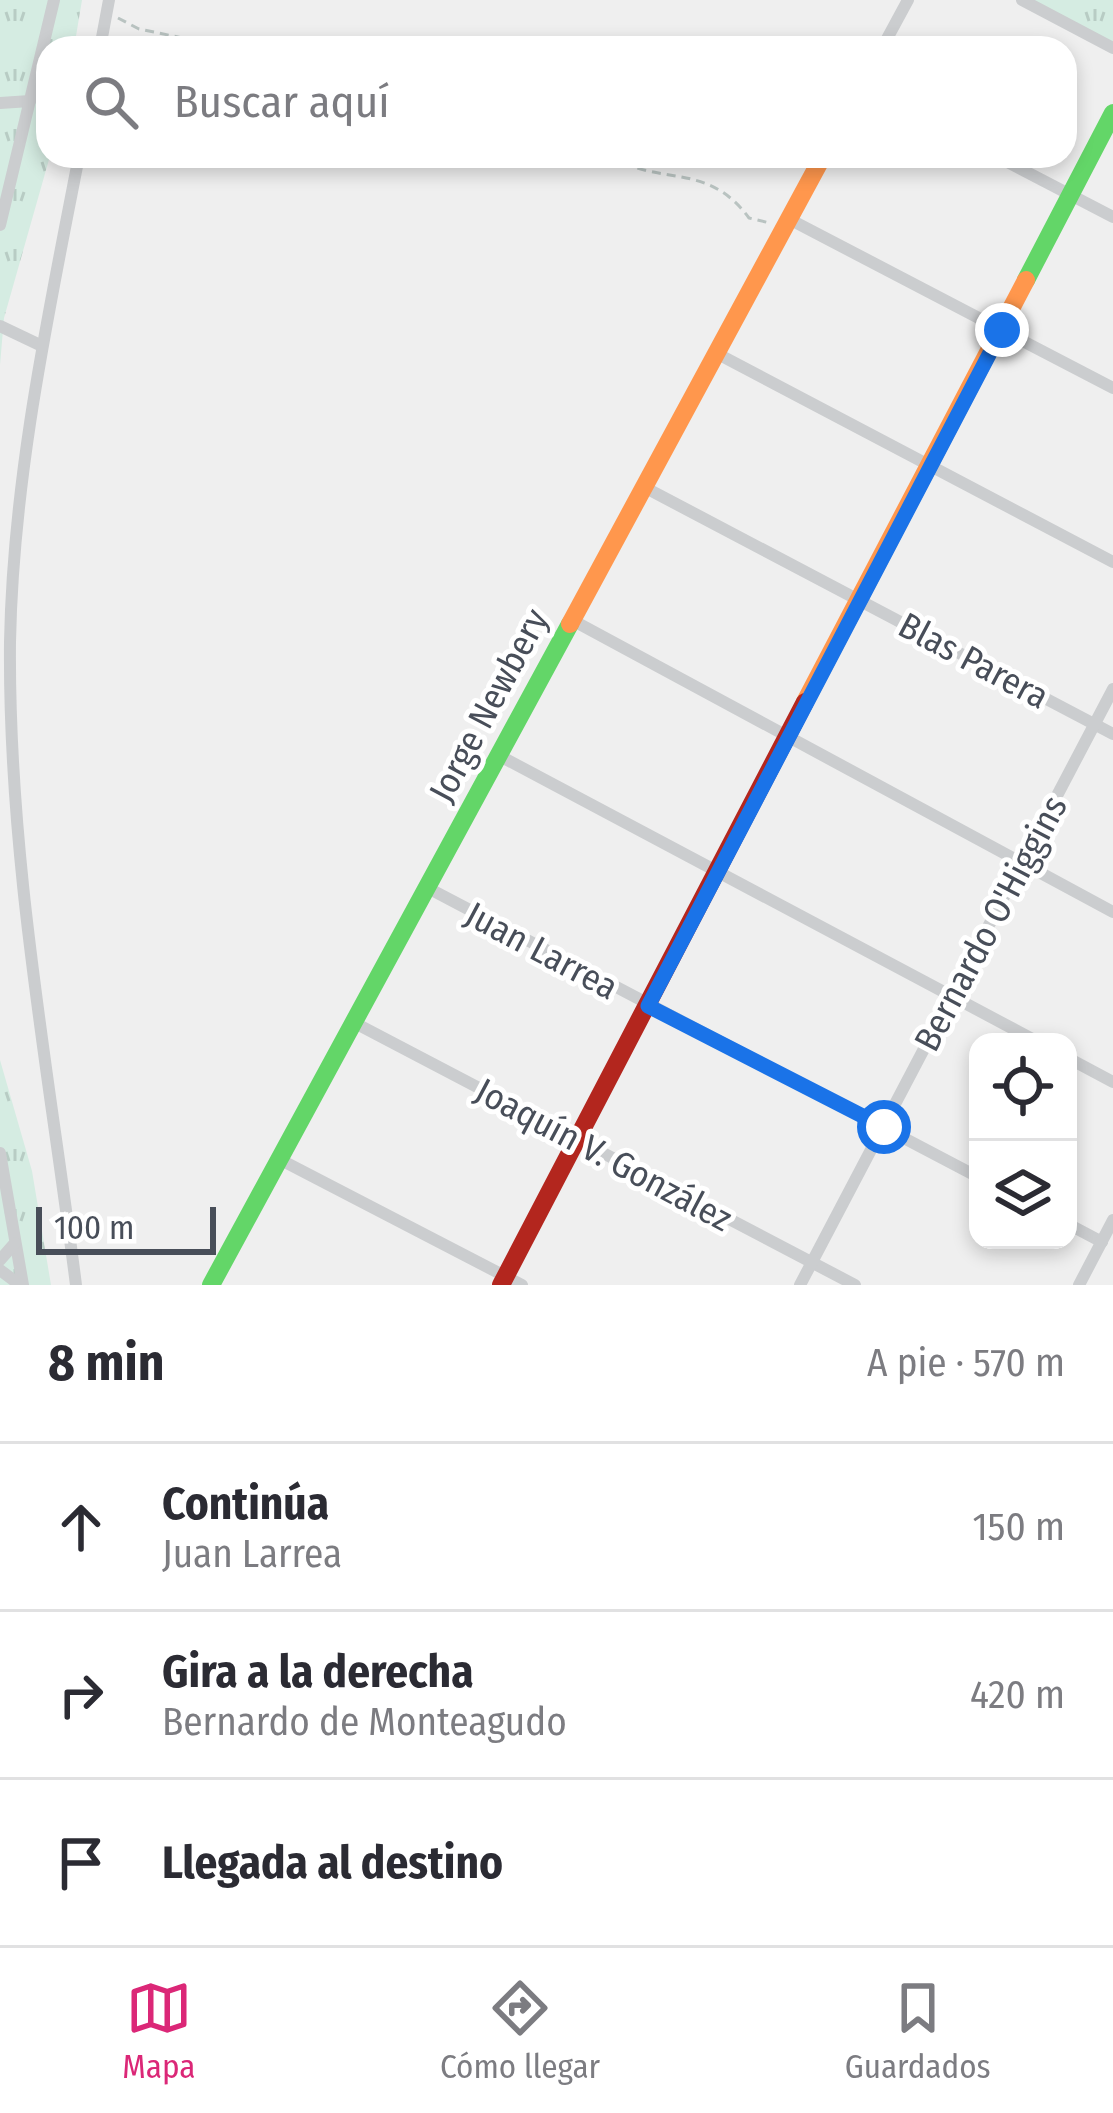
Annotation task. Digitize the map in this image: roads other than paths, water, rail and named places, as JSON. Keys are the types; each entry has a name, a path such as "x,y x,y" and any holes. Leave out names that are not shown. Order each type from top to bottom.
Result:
{"street":[{"path":"45,36 54,0"},
{"path":"888,36 908,0"},
{"path":"1022,0 1113,48"},
{"path":"102,36 108,6"},
{"path":"0,225 36,75"},
{"path":"0,103 30,100"},
{"path":"279,1159 510,1282 578,1140 1113,113"},
{"path":"76,1285 53,1132 15,796 10,642 18,500 77,168"},
{"name":"Jorge Newbery","path":"211,1285 818,168"},
{"path":"1019,168 1113,217"},
{"path":"790,219 1113,388"},
{"path":"0,326 42,346"},
{"path":"716,353 1113,562"},
{"name":"Blas Parera","path":"644,487 1113,734"},
{"path":"572,620 1113,912"},
{"name":"Bernardo O'Higgins","path":"800,1285 1113,689"},
{"path":"498,755 1021,1033"},
{"name":"Juan Larrea","path":"427,887 969,1172"},
{"name":"Joaquín V. González","path":"353,1022 855,1285"},
{"path":"1077,1063 1113,1082"},
{"path":"0,1153 21,1285"},
{"path":"1079,1285 1113,1220"},
{"path":"1077,1229 1102,1242"},
{"path":"0,1260 16,1242"},
{"path":"0,1270 21,1285"}]}
